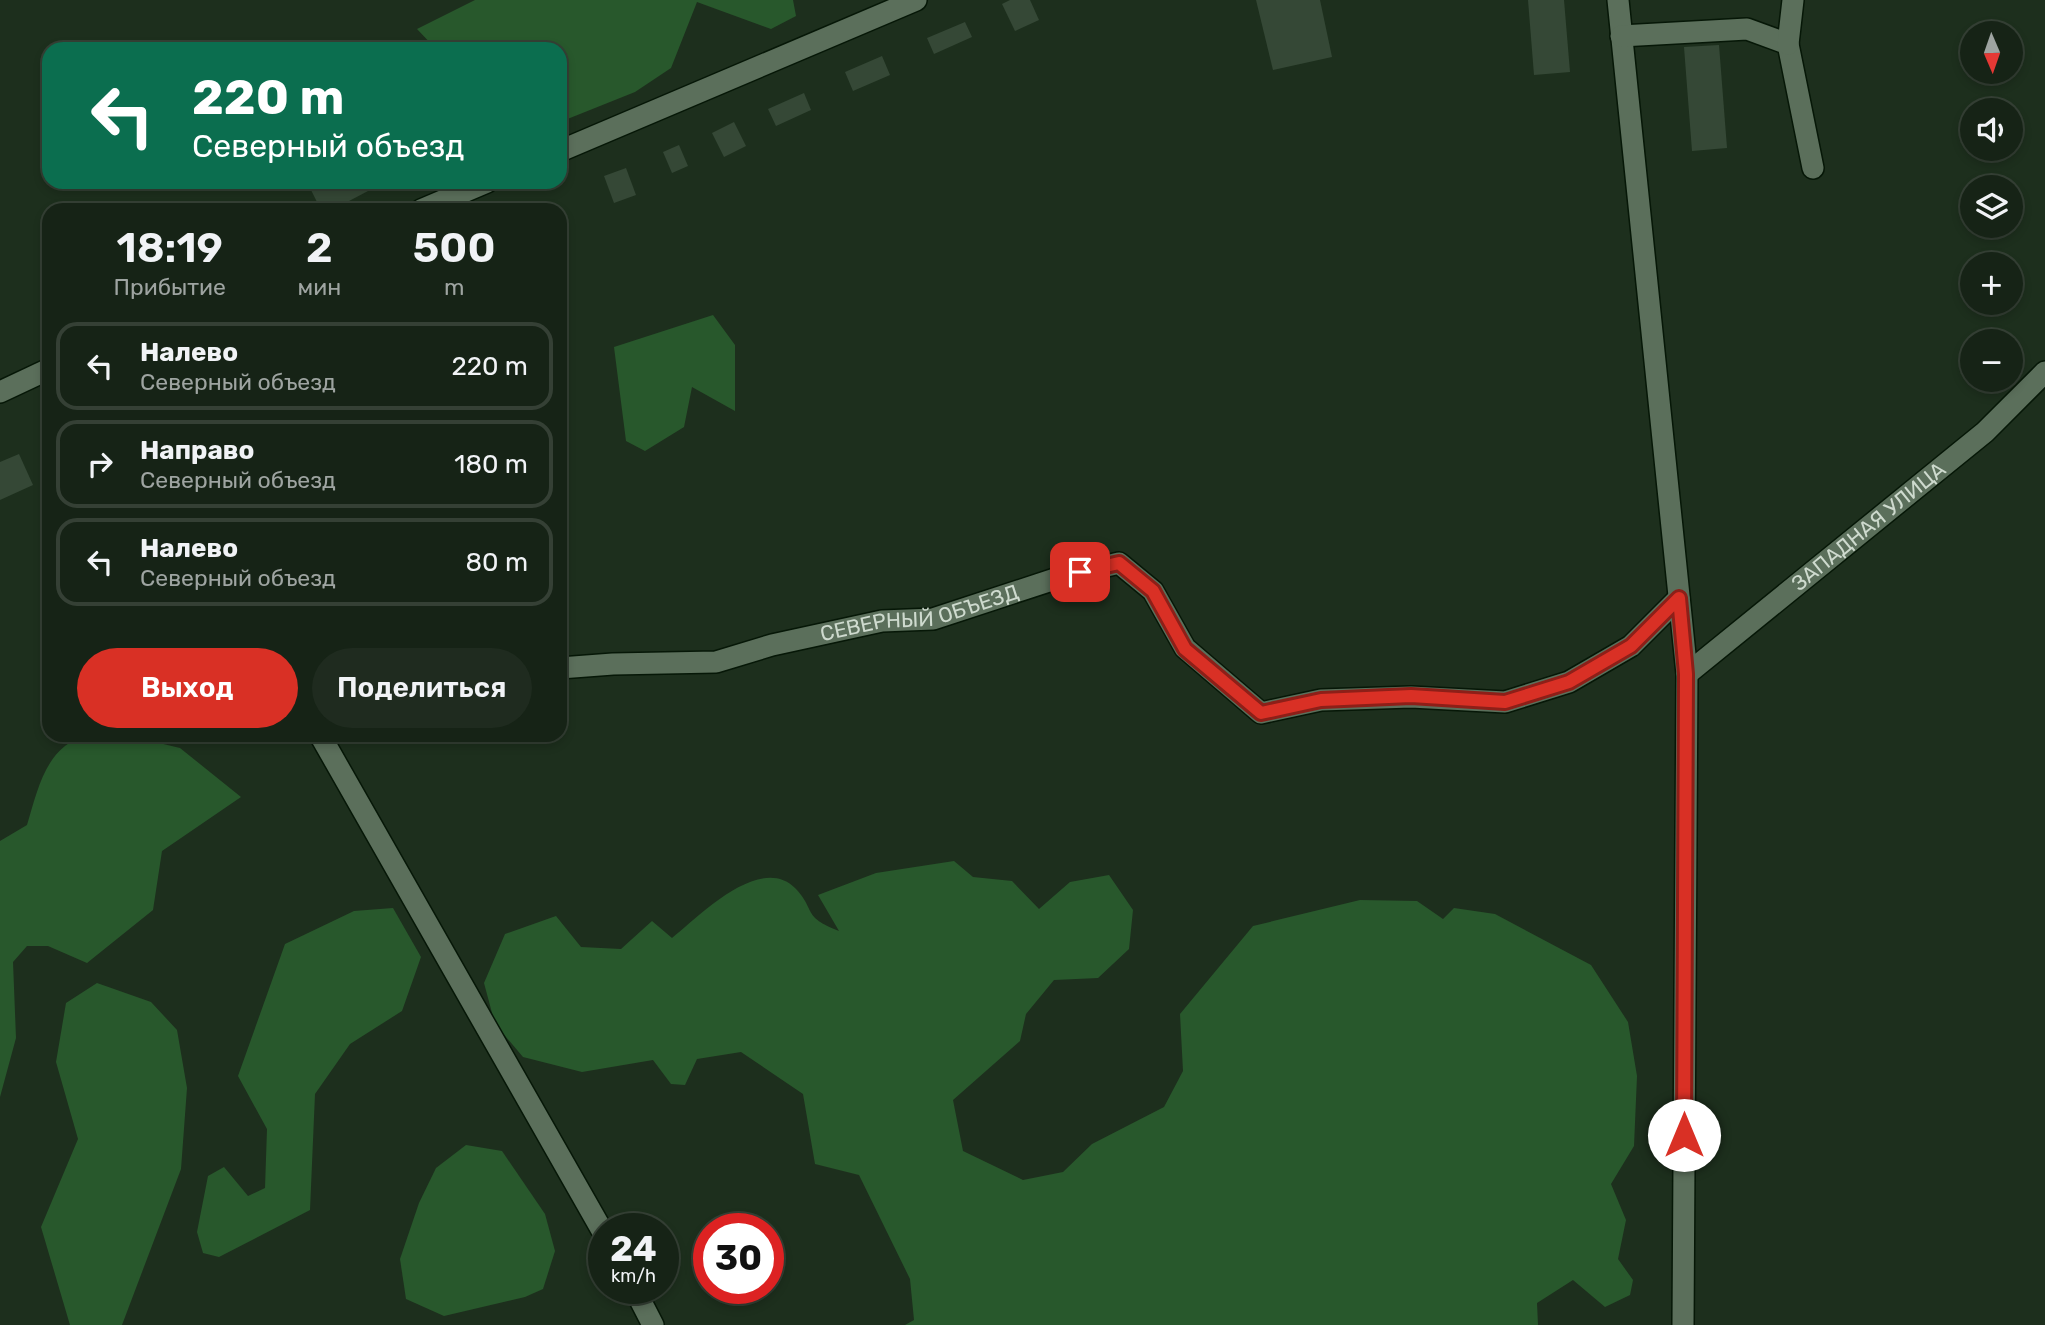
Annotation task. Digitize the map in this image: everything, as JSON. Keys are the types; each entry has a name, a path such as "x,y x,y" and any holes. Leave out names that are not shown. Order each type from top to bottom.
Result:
{"street":[{"path":"567,148 916,0"},
{"path":"1618,0 1686,674 1683,1325"},
{"path":"1793,0 1788,44 1813,168"},
{"path":"1621,36 1746,29 1788,44"},
{"path":"438,203 470,189"},
{"path":"0,392 42,372"},
{"name":"ЗАПАДНАЯ УЛИЦА","path":"1686,674 1985,432 2045,372"},
{"name":"СЕВЕРНЫЙ ОБЪЕЗД","path":"567,668 716,662 772,645 881,621 933,619 1061,577 1119,563 1153,591 1185,649 1261,713 1321,700 1411,696 1505,702 1569,682 1631,646 1679,598"},
{"path":"324,742 592,1213"},
{"path":"642,1304 653,1325"}],"green space":[{"path":"475,0 793,0 796,16 771,29 697,2 671,68 635,92 567,119 567,42 429,42 417,29"},
{"path":"713,315 735,345 735,411 692,387 684,427 645,451 626,441 614,347"},
{"path":"71,742 155,742 180,748 241,797 162,851 153,910 87,963 48,946 27,946 13,962 16,1038 0,1097 0,841 27,825 40,783 53,758"},
{"path":"954,861 973,877 1012,881 1039,909 1070,882 1109,875 1133,910 1129,949 1098,978 1054,980 1026,1014 1020,1041 953,1100 963,1151 1023,1180 1063,1172 1092,1144 1164,1107 1183,1071 1180,1014 1253,926 1360,900 1417,901 1443,919 1454,908 1495,914 1591,965 1628,1022 1637,1076 1634,1146 1611,1184 1626,1220 1618,1259 1633,1280 1630,1295 1605,1307 1573,1280 1537,1303 1538,1325 905,1325 914,1320 910,1279 859,1175 815,1164 803,1094 741,1052 697,1059 685,1085 671,1084 653,1060 582,1072 523,1057 495,1024 484,983 505,934 556,916 581,947 621,949 652,921 672,938 730,892 765,878 781,879 795,888 814,917 839,931 818,895 876,873"},
{"path":"393,908 421,957 402,1011 350,1044 315,1094 310,1210 219,1257 203,1253 197,1232 208,1176 224,1167 248,1196 265,1188 267,1129 238,1076 285,944 354,911"},
{"path":"97,983 151,1002 177,1030 187,1088 181,1169 122,1325 70,1325 41,1227 78,1139 56,1062 66,1003"},
{"path":"466,1145 502,1151 545,1214 555,1251 543,1289 525,1297 444,1316 406,1299 400,1259 419,1203 436,1168"}],"building":[{"path":"1010,0 1030,0 1039,20 1015,31 1002,4"},
{"path":"1256,0 1320,0 1332,57 1273,70"},
{"path":"1528,0 1564,0 1570,72 1534,75"},
{"path":"965,22 972,37 934,54 927,38"},
{"path":"1719,45 1727,148 1692,151 1684,47"},
{"path":"882,56 890,75 853,91 845,72"},
{"path":"804,93 811,110 776,126 768,109"},
{"path":"734,122 746,146 724,157 712,133"},
{"path":"679,145 688,166 672,173 663,152"},
{"path":"626,168 636,195 614,203 604,176"},
{"path":"310,189 368,191 345,203 318,203"},
{"path":"19,454 33,485 0,500 0,462"}],"route":[{"path":"1080,572 1119,563 1153,591 1185,649 1261,713 1321,700 1411,696 1505,702 1569,682 1631,646 1679,598 1686,674 1684,1135"}]}
